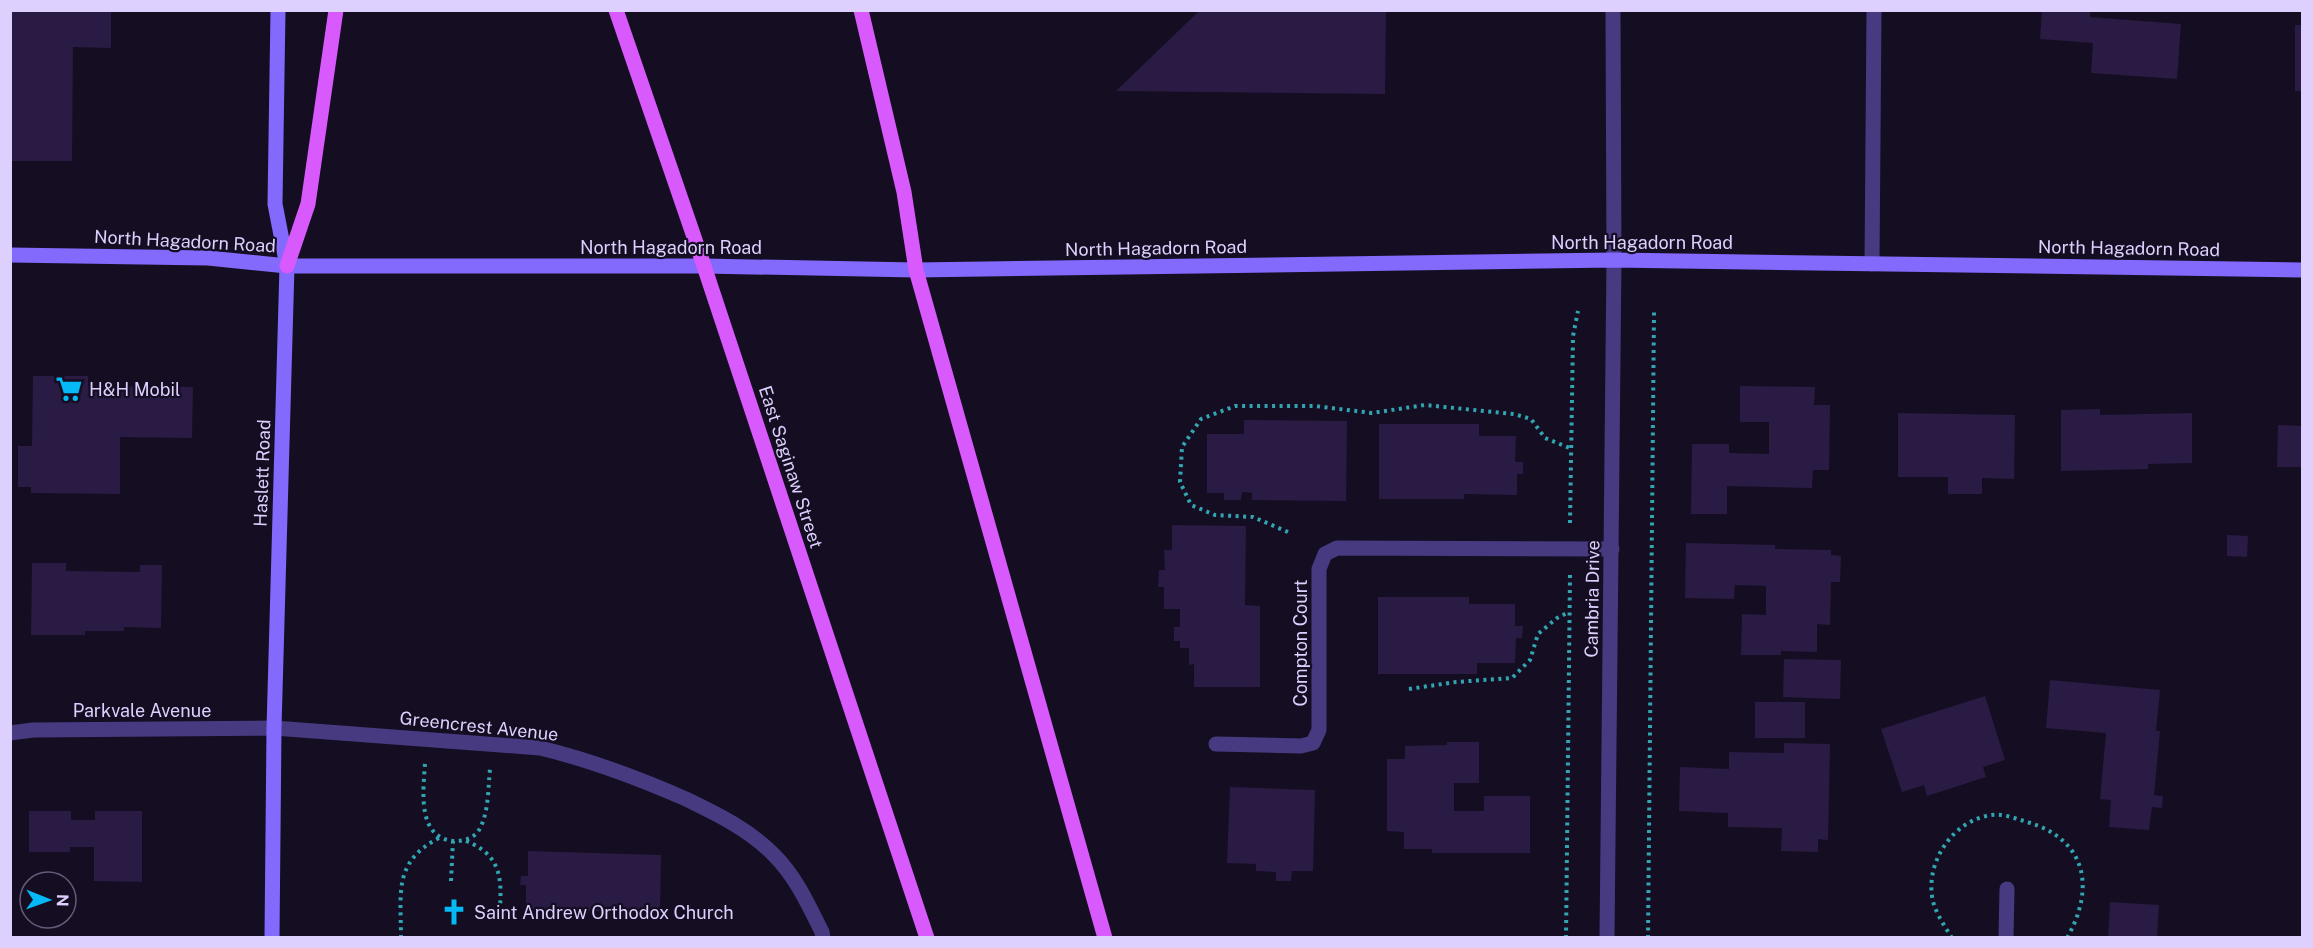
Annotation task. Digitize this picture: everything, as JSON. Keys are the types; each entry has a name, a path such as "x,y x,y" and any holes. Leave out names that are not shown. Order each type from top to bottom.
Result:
{"main road":[{"path":"287,266 308,204 336,10"},
{"name":"East Saginaw Street","path":"616,10 704,266 927,938"},
{"path":"861,10 904,192 916,270 1105,938"}],"street":[{"name":"Haslett Road","path":"272,938 274,728 287,266 275,204 278,10"},
{"name":"Cambria Drive","path":"1607,938 1614,260 1613,10"},
{"path":"1872,264 1874,10"},
{"name":"North Hagadorn Road","path":"10,255 208,258 287,266 704,266 916,270 1614,260 2302,270"},
{"name":"Compton Court","path":"1216,744 1301,746 1313,743 1319,730 1319,569 1325,554 1337,548 1612,549"},
{"name":"Parkvale Avenue","path":"10,733 33,730 274,728"},
{"name":"Greencrest Avenue","path":"274,728 540,748 612,767 718,815 751,835 774,854 794,878 823,938"},
{"path":"2006,938 2007,889"}],"path":[{"path":"1566,938 1573,336 1578,311"},
{"path":"1648,938 1654,312"},
{"path":"1288,532 1253,517 1215,515 1191,505 1180,482 1182,447 1202,419 1235,406 1315,406 1372,412 1425,405 1514,414 1531,419 1545,438 1572,449"},
{"path":"1409,689 1456,682 1512,678 1530,660 1538,634 1557,618 1569,612"},
{"path":"427,740 424,795 427,822 432,832 439,838 453,841 466,840 482,847 491,858 498,870 501,884 499,923"},
{"path":"466,840 476,833 484,815 492,744"},
{"path":"401,938 401,883 407,866 414,854 423,846 439,838"},
{"path":"451,881 453,841"}],"building":[{"path":"10,10 111,10 111,48 73,47 72,161 10,161"},
{"path":"1386,10 1385,94 1116,91 1199,11"},
{"path":"2042,10 2090,10 2090,17 2181,24 2177,79 2091,73 2093,43 2040,39"},
{"path":"2295,25 2302,25 2302,91 2295,91"},
{"path":"33,376 88,376 88,386 193,387 192,438 120,437 120,494 31,493 31,487 18,487 18,446 32,446"},
{"path":"1740,386 1815,387 1814,405 1830,405 1829,470 1813,470 1812,488 1727,486 1727,514 1691,514 1692,444 1729,444 1729,453 1769,454 1769,422 1740,422"},
{"path":"2100,409 2100,415 2192,413 2192,463 2148,464 2148,469 2061,471 2061,410"},
{"path":"1898,413 2015,415 2014,479 1982,478 1982,494 1948,494 1948,477 1898,477"},
{"path":"1244,420 1347,421 1346,501 1252,500 1252,493 1242,492 1241,500 1224,500 1224,493 1207,493 1207,434 1244,434"},
{"path":"1379,424 1479,424 1479,436 1516,436 1515,462 1523,462 1523,474 1517,474 1517,495 1464,494 1464,499 1379,499"},
{"path":"2278,425 2302,426 2302,467 2277,467"},
{"path":"1172,525 1246,526 1245,605 1260,606 1260,687 1194,687 1194,664 1189,665 1189,648 1180,648 1180,641 1174,641 1174,627 1180,627 1180,609 1164,609 1164,587 1158,587 1159,570 1165,570 1164,550 1172,550"},
{"path":"2227,535 2248,536 2247,557 2227,556"},
{"path":"1686,543 1775,545 1775,549 1831,550 1831,555 1841,556 1840,582 1831,582 1830,625 1817,624 1817,652 1781,651 1781,655 1741,655 1742,614 1766,615 1766,586 1735,585 1734,599 1685,598"},
{"path":"32,563 66,563 66,571 140,572 140,565 162,565 161,628 124,627 124,631 85,631 85,635 31,635"},
{"path":"1378,597 1469,597 1469,604 1515,604 1515,626 1523,626 1522,638 1516,638 1515,663 1477,663 1477,674 1378,674"},
{"path":"1784,659 1841,660 1840,699 1783,697"},
{"path":"2050,680 2160,690 2156,731 2160,731 2154,795 2163,796 2162,808 2152,807 2149,830 2109,827 2111,800 2100,799 2106,733 2046,728"},
{"path":"1985,696 2005,760 1983,767 1986,777 1927,796 1924,785 1902,792 1881,729"},
{"path":"1755,702 1805,702 1805,738 1755,738"},
{"path":"1447,742 1479,742 1479,783 1454,783 1454,811 1484,811 1484,796 1530,796 1530,853 1432,853 1432,849 1404,849 1404,832 1387,831 1387,759 1405,759 1405,746 1447,745"},
{"path":"1784,743 1830,744 1828,840 1818,839 1818,852 1781,851 1782,828 1728,827 1728,813 1679,811 1680,767 1729,769 1729,752 1784,753"},
{"path":"1230,787 1315,790 1313,871 1292,871 1291,881 1276,881 1276,872 1256,871 1256,864 1227,863"},
{"path":"29,811 71,811 71,820 95,820 95,811 142,811 142,882 94,881 94,847 70,847 70,852 29,852"},
{"path":"528,851 661,855 660,913 526,909 526,885 520,885 521,876 528,876"},
{"path":"2110,902 2159,905 2157,938 2108,938"}],"place":[{"name":"H&H Mobil","path":"69,389"},
{"name":"Saint Andrew Orthodox Church","path":"454,912"}]}
